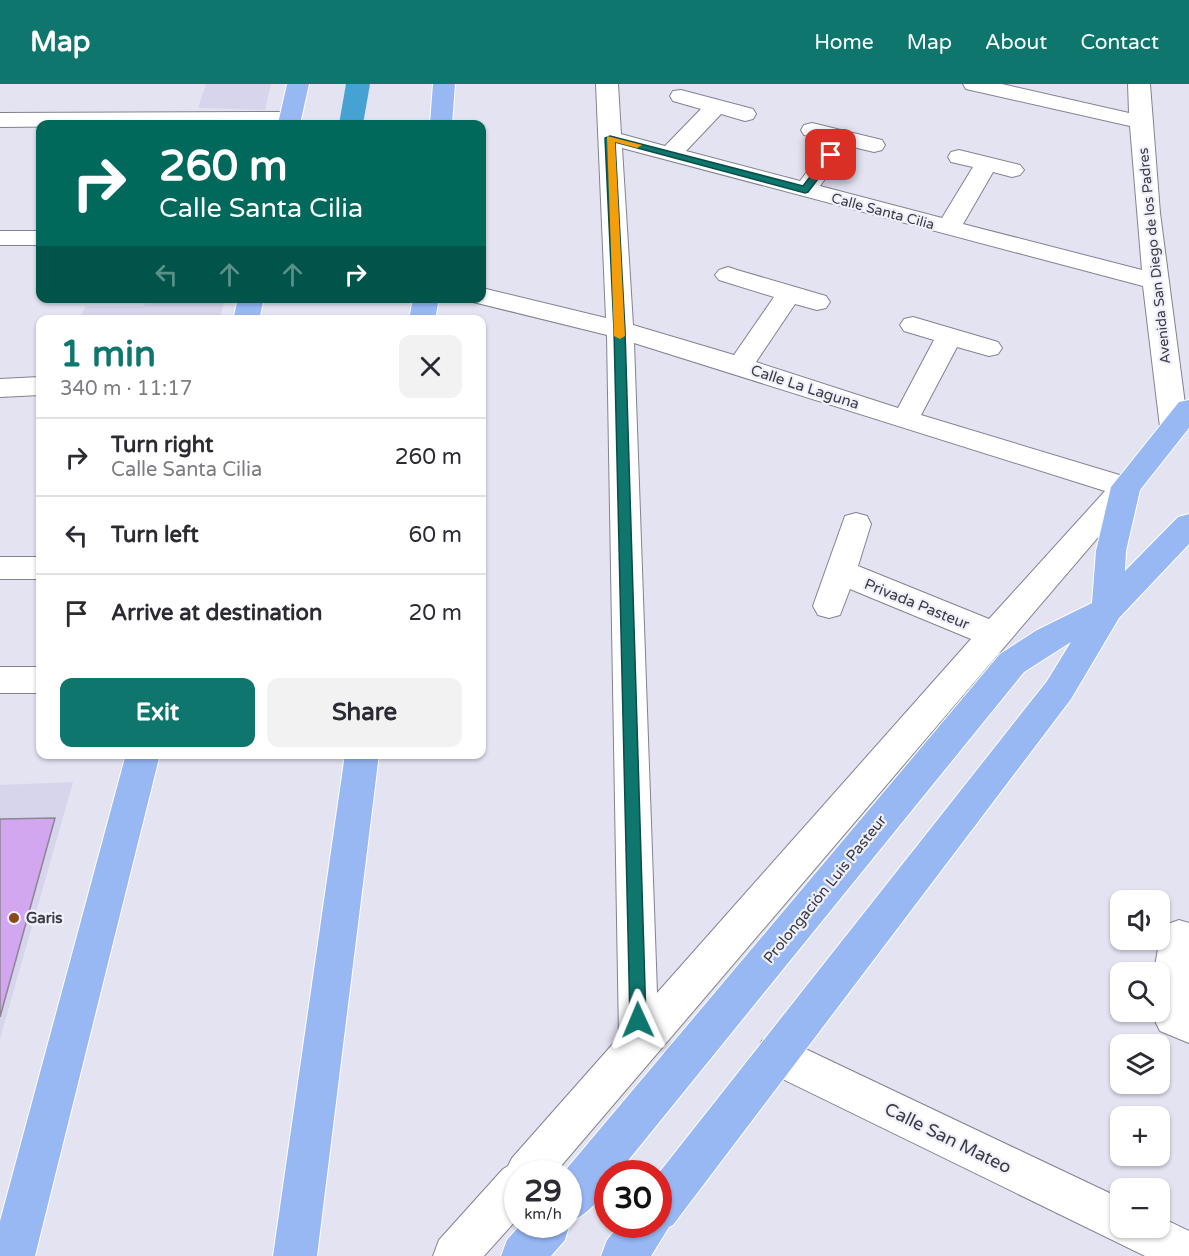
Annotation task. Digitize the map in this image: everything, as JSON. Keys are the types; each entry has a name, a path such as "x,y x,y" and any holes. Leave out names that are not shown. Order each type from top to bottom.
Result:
{"main road":[{"path":"290,120 298,84"},
{"path":"441,120 444,84"},
{"name":"Prolongación Luis Pasteur","path":"1108,609 1111,551 1126,487 1181,418"},
{"name":"Prolongación Luis Pasteur","path":"672,1197 776,1055 1059,690 1108,609 1189,525"},
{"name":"Prolongación Luis Pasteur","path":"582,1184 1012,663 1048,639 1108,609"},
{"path":"13,1256 116,849 142,759"},
{"path":"296,1256 361,759"},
{"path":"523,1256 538,1238"}],"street":[{"path":"607,84 620,330 639,1044"},
{"path":"974,84 1140,123"},
{"name":"Avenida San Diego de los Padres","path":"1139,84 1140,123 1156,282 1181,418"},
{"path":"681,96 745,114"},
{"path":"671,153 716,106"},
{"path":"0,120 36,120"},
{"path":"812,130 874,145"},
{"name":"Calle Santa Cilia","path":"610,138 1156,282"},
{"path":"805,190 844,138"},
{"path":"959,157 1012,170"},
{"path":"948,229 987,164"},
{"path":"0,238 36,237"},
{"path":"728,276 817,302"},
{"path":"740,366 789,294"},
{"name":"Calle La Laguna","path":"486,297 620,330 1126,487"},
{"path":"913,325 989,348"},
{"path":"905,420 949,336"},
{"path":"0,388 36,386"},
{"path":"538,1160 994,635 1126,487"},
{"path":"830,606 856,524"},
{"path":"0,568 36,568"},
{"name":"Privada Pasteur","path":"841,572 994,635"},
{"path":"0,681 36,680"},
{"path":"1179,938 1168,1006 1174,1018 1189,1024"},
{"name":"Calle San Mateo","path":"776,1055 1110,1216"},
{"path":"455,1256 504,1200"},
{"path":"1156,1238 1189,1254"}],"shaded area":[{"path":"206,84 271,84 265,110 198,108"},
{"path":"145,303 224,303 220,315 82,315 85,306 144,306"},
{"path":"73,782 0,1039 0,785"}],"building":[{"name":"Garis","path":"55,818 0,1017 0,819"}],"waterway":[{"path":"352,120 358,84"}],"slow traffic":[{"path":"620,336 610,138 637,145"}],"place":[{"name":"Garis","path":"14,918"}],"route":[{"path":"638,1020 620,330 610,138 805,190 831,155"}]}
